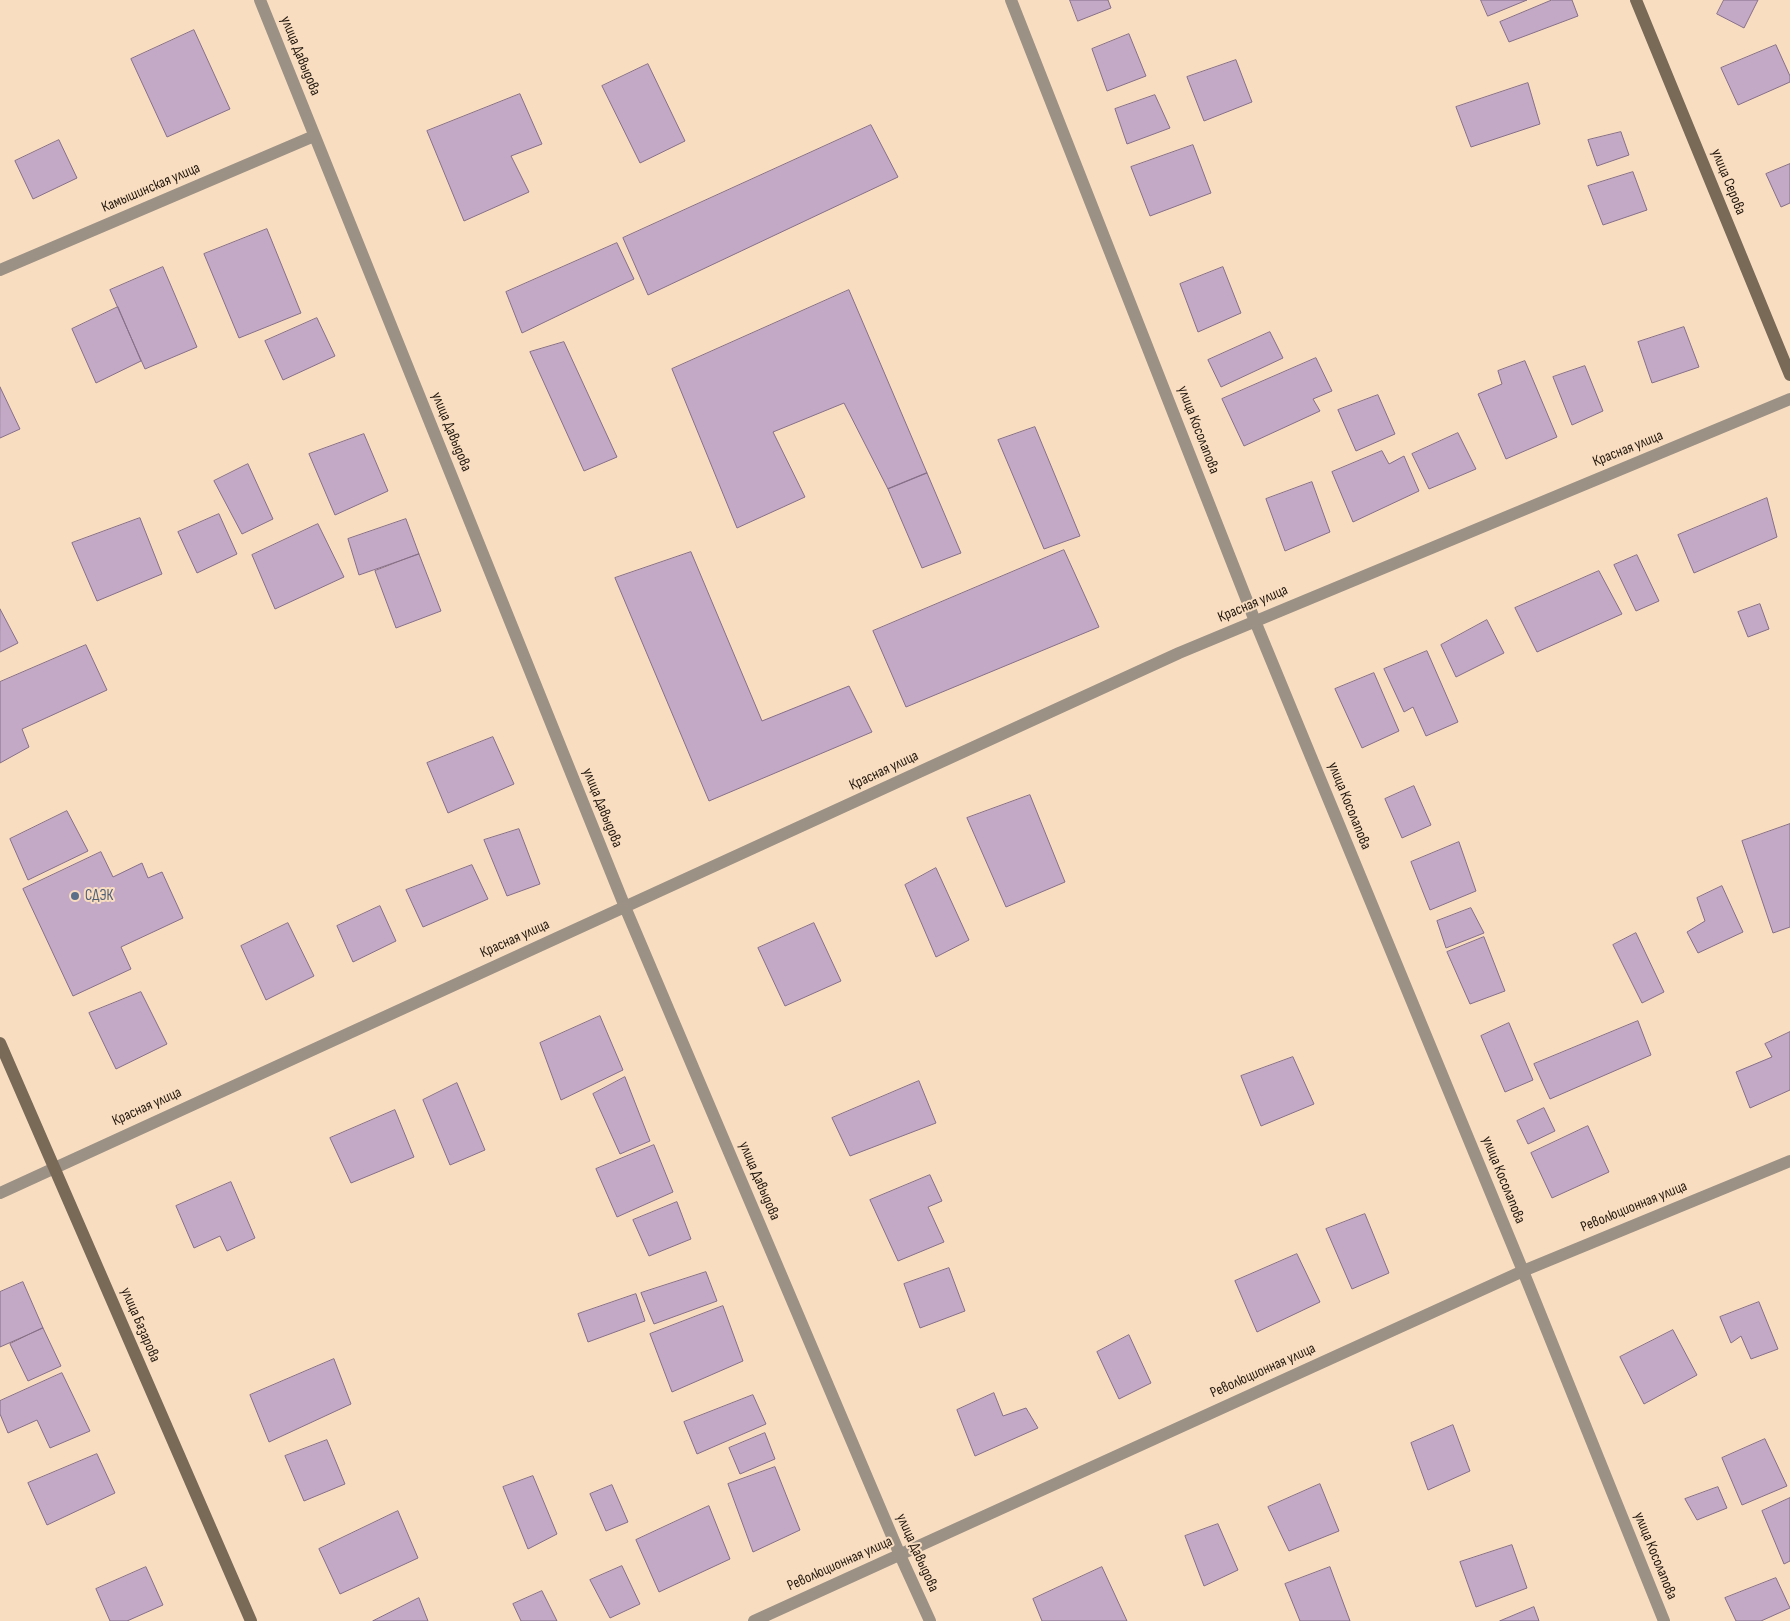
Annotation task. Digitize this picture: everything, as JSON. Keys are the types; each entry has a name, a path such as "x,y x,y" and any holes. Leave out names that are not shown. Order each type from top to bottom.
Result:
{"main road":[{"name":"улица Серова","path":"1636,0 1790,375"},
{"name":"улица Базарова","path":"0,1043 251,1621"}],"street":[{"name":"улица Давыдова","path":"260,0 625,907 900,1555 930,1621"},
{"name":"улица Косолапова","path":"1011,0 1255,621 1664,1621"},
{"name":"Камышинская улица","path":"0,270 314,136"},
{"name":"Красная улица","path":"0,1193 1179,653 1790,400"},
{"name":"Революционная улица","path":"754,1621 1522,1271 1790,1161"}],"building":[{"path":"1070,0 1108,0 1111,8 1078,21"},
{"path":"1481,0 1527,0 1488,16"},
{"path":"1552,0 1572,0 1578,16 1509,42 1500,22"},
{"path":"1724,0 1758,0 1744,28 1717,14"},
{"path":"194,30 230,109 167,137 131,59"},
{"path":"1129,34 1146,76 1107,91 1092,49"},
{"path":"1776,45 1790,76 1790,82 1738,105 1721,68"},
{"path":"1236,60 1252,102 1204,121 1187,77"},
{"path":"648,64 685,141 640,163 602,86"},
{"path":"1528,83 1540,124 1471,147 1456,107"},
{"path":"520,94 542,144 511,156 529,192 464,221 427,131"},
{"path":"1155,95 1170,128 1127,144 1115,109"},
{"path":"871,125 898,177 648,295 623,238"},
{"path":"1621,132 1629,155 1597,166 1588,140"},
{"path":"59,140 77,178 33,199 15,161"},
{"path":"1193,145 1211,193 1150,216 1131,167"},
{"path":"1790,164 1790,203 1781,207 1766,174"},
{"path":"1633,172 1647,210 1603,225 1588,186"},
{"path":"267,229 301,313 239,338 204,254"},
{"path":"617,243 634,279 522,333 506,292"},
{"path":"163,267 197,347 145,369 110,290"},
{"path":"1223,267 1241,313 1198,332 1180,284"},
{"path":"849,290 927,473 888,489 844,403 773,432 805,497 737,528 672,369"},
{"path":"118,307 141,361 96,383 72,329"},
{"path":"317,318 335,356 283,380 265,341"},
{"path":"1684,327 1699,367 1652,383 1638,342"},
{"path":"1270,332 1283,358 1221,387 1208,360"},
{"path":"564,342 617,457 584,471 530,352"},
{"path":"1316,358 1332,391 1313,399 1320,411 1244,446 1222,399"},
{"path":"1525,361 1557,437 1506,459 1478,394 1502,384 1498,371"},
{"path":"1585,366 1603,411 1572,425 1553,377"},
{"path":"0,387 20,429 0,438"},
{"path":"1378,395 1395,434 1356,451 1338,410"},
{"path":"1035,427 1080,536 1044,549 998,440"},
{"path":"1458,433 1476,469 1429,489 1412,454"},
{"path":"364,434 388,491 335,515 309,454"},
{"path":"1382,451 1389,464 1404,456 1419,491 1353,522 1332,472"},
{"path":"248,464 273,519 242,534 214,481"},
{"path":"927,473 961,553 922,568 888,489"},
{"path":"1312,482 1330,532 1285,551 1266,499"},
{"path":"1767,498 1777,537 1694,573 1678,535"},
{"path":"219,514 237,554 197,573 178,532"},
{"path":"140,518 162,574 97,601 72,543"},
{"path":"406,519 419,554 359,575 348,539"},
{"path":"318,524 344,577 275,609 252,555"},
{"path":"1064,550 1099,627 906,707 873,631"},
{"path":"691,552 762,721 849,686 872,732 709,801 615,578"},
{"path":"419,554 441,611 396,628 375,571"},
{"path":"1637,555 1659,601 1636,611 1614,565"},
{"path":"1599,571 1622,614 1537,652 1515,608"},
{"path":"1760,604 1769,629 1748,637 1738,612"},
{"path":"0,609 18,643 0,652"},
{"path":"1487,620 1504,653 1456,677 1441,645"},
{"path":"86,645 107,690 22,729 29,747 0,763 0,682"},
{"path":"1427,651 1458,722 1426,736 1413,707 1404,712 1384,669"},
{"path":"1374,673 1399,731 1362,748 1335,689"},
{"path":"493,737 514,784 448,813 427,763"},
{"path":"1414,786 1431,825 1402,838 1385,799"},
{"path":"1030,795 1065,882 1006,907 967,818"},
{"path":"67,811 88,851 28,880 10,839"},
{"path":"1790,824 1790,927 1773,933 1742,841"},
{"path":"519,829 540,884 507,896 484,840"},
{"path":"1459,842 1476,891 1430,910 1411,862"},
{"path":"101,852 113,877 142,863 148,878 162,872 183,918 121,947 131,969 73,996 23,889"},
{"path":"472,865 488,899 423,927 406,890"},
{"path":"936,868 969,940 936,957 905,885"},
{"path":"1722,886 1743,932 1698,953 1687,932 1705,921 1697,898"},
{"path":"380,906 396,941 353,962 337,926"},
{"path":"1471,908 1484,933 1446,948 1437,921"},
{"path":"288,923 314,976 266,1000 241,946"},
{"path":"814,923 841,981 785,1006 758,948"},
{"path":"1636,933 1664,992 1642,1003 1613,945"},
{"path":"1484,937 1505,991 1470,1004 1447,952"},
{"path":"141,992 167,1044 116,1069 89,1013"},
{"path":"600,1016 623,1070 561,1100 540,1043"},
{"path":"1638,1021 1651,1055 1550,1099 1534,1064"},
{"path":"1509,1023 1533,1080 1505,1092 1481,1036"},
{"path":"1790,1032 1790,1090 1750,1108 1736,1072 1772,1057 1765,1044"},
{"path":"1293,1057 1314,1104 1261,1126 1241,1076"},
{"path":"625,1077 650,1141 620,1154 593,1094"},
{"path":"919,1081 936,1123 850,1156 832,1118"},
{"path":"457,1083 485,1150 450,1165 423,1100"},
{"path":"1544,1108 1555,1131 1528,1144 1517,1121"},
{"path":"395,1110 414,1157 351,1183 330,1138"},
{"path":"1588,1126 1609,1172 1552,1198 1531,1153"},
{"path":"654,1145 673,1192 617,1217 596,1169"},
{"path":"930,1175 942,1201 928,1207 944,1242 898,1261 870,1200"},
{"path":"231,1182 255,1238 227,1251 220,1236 194,1248 176,1206"},
{"path":"677,1202 691,1239 649,1256 633,1220"},
{"path":"1365,1214 1389,1273 1352,1289 1326,1229"},
{"path":"1297,1254 1320,1302 1257,1332 1235,1281"},
{"path":"949,1268 965,1311 920,1328 904,1284"},
{"path":"706,1272 717,1301 654,1324 641,1293"},
{"path":"23,1282 43,1328 0,1347 0,1292"},
{"path":"636,1294 645,1321 588,1342 578,1314"},
{"path":"1759,1302 1778,1349 1751,1359 1741,1336 1731,1343 1720,1317"},
{"path":"723,1306 743,1361 672,1392 650,1334"},
{"path":"43,1328 61,1366 28,1381 10,1344"},
{"path":"1673,1330 1697,1375 1644,1404 1620,1357"},
{"path":"1129,1335 1151,1383 1119,1399 1097,1352"},
{"path":"334,1359 351,1404 269,1442 250,1395"},
{"path":"62,1373 90,1431 50,1448 37,1420 8,1433 0,1414 0,1401"},
{"path":"994,1393 1003,1416 1026,1408 1038,1428 975,1456 957,1410"},
{"path":"753,1395 766,1424 697,1454 684,1422"},
{"path":"1453,1425 1470,1471 1428,1490 1411,1443"},
{"path":"765,1433 775,1459 740,1474 729,1448"},
{"path":"1765,1439 1787,1486 1742,1505 1722,1458"},
{"path":"327,1440 345,1484 304,1501 285,1456"},
{"path":"97,1454 115,1493 47,1525 28,1483"},
{"path":"775,1467 800,1530 753,1552 728,1484"},
{"path":"533,1476 557,1534 528,1549 503,1487"},
{"path":"1320,1484 1339,1531 1289,1551 1268,1507"},
{"path":"612,1485 628,1522 606,1531 590,1494"},
{"path":"1718,1487 1727,1508 1697,1520 1685,1499"},
{"path":"1790,1498 1790,1561 1784,1564 1762,1511"},
{"path":"709,1506 730,1559 659,1592 636,1540"},
{"path":"398,1511 418,1558 340,1594 319,1549"},
{"path":"1218,1524 1238,1570 1204,1586 1185,1536"},
{"path":"1512,1545 1527,1588 1476,1607 1460,1562"},
{"path":"622,1566 640,1604 610,1618 590,1580"},
{"path":"146,1567 163,1605 127,1621 110,1621 96,1589"},
{"path":"1102,1567 1127,1621 1042,1621 1033,1599"},
{"path":"1330,1567 1350,1621 1300,1621 1285,1584"},
{"path":"1776,1578 1790,1608 1761,1621 1736,1621 1725,1598"},
{"path":"542,1591 557,1621 521,1621 513,1604"},
{"path":"419,1598 428,1621 373,1621"},
{"path":"1534,1607 1539,1621 1500,1621"}],"place":[{"name":"СДЭК","path":"75,896"}]}
